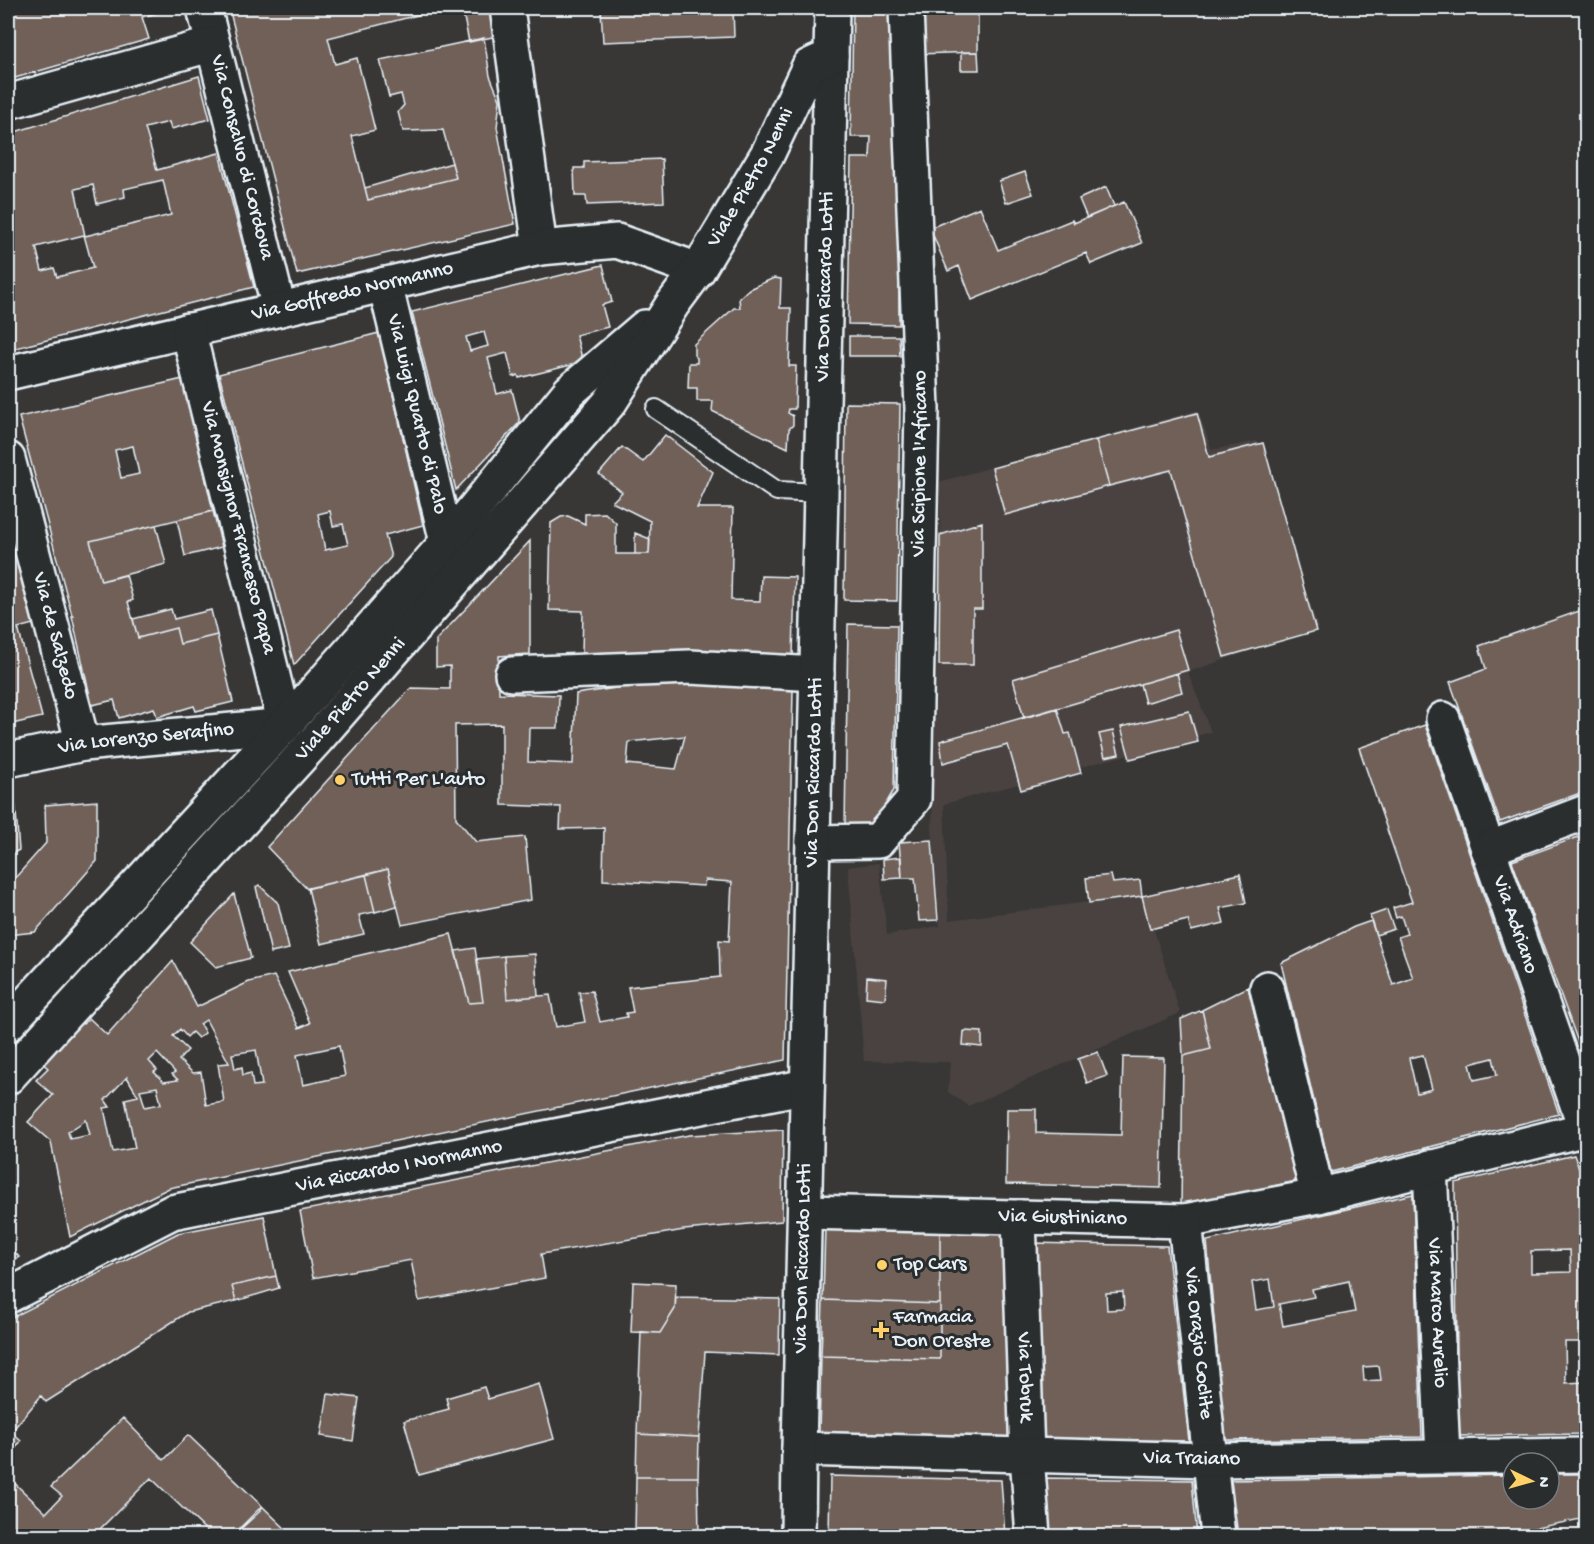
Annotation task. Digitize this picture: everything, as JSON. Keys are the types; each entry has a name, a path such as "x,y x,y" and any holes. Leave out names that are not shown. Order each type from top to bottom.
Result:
{"street":[{"name":"Via Consalvo di Cordova","path":"204,8 279,309"},
{"path":"507,8 540,248"},
{"name":"Via Don Riccardo Lotti","path":"798,1536 832,8"},
{"name":"Via Scipione l'Africano","path":"813,842 878,841 914,798 922,409 906,8"},
{"path":"8,102 213,44"},
{"name":"Viale Pietro Nenni","path":"8,1077 317,739 610,402 672,304 698,270 768,153 809,66 831,56"},
{"name":"Via Goffredo Normanno","path":"8,372 540,248 617,241 698,270"},
{"name":"Via Luigi Quarto di Palo","path":"385,284 447,542"},
{"name":"Viale Pietro Nenni","path":"8,1024 285,725 447,542 570,391 672,304"},
{"name":"Via Monsignor Francesco Papa","path":"188,330 285,725"},
{"name":"Via de Salzedo","path":"8,459 83,744"},
{"path":"512,674 690,668 817,674"},
{"name":"Via Adriano","path":"1443,719 1586,1129"},
{"name":"Via Lorenzo Serafino","path":"8,760 83,744 285,725"},
{"path":"1488,849 1587,813"},
{"path":"1267,988 1318,1196"},
{"name":"Via Riccardo I Normanno","path":"8,1296 172,1212 807,1086"},
{"name":"Via Giustiniano","path":"804,1212 1185,1221 1318,1196 1586,1129"},
{"name":"Via Marco Aurelio","path":"1430,1167 1443,1457"},
{"name":"Via Tobruk","path":"1019,1217 1033,1536"},
{"name":"Via Orazio Coclite","path":"1185,1221 1218,1536"},
{"name":"Via Traiano","path":"799,1449 1210,1460 1587,1455"}],"lane":[{"path":"656,409 777,490 821,493"}],"shaded area":[{"path":"1198,410 1212,450 1257,441 1318,628 1188,672 1211,732 944,804 949,920 1143,895 1180,1013 968,1106 948,1092 950,1062 864,1061 848,867 879,863 887,935 940,926 932,828 941,539 939,482"}],"building":[{"path":"8,8 176,8 142,17 149,39 8,80"},
{"path":"229,8 445,8 328,38 335,64 357,58 375,130 352,136 368,200 456,178 443,130 403,131 398,112 404,105 401,94 389,97 380,60 484,38 490,76 500,100 497,127 515,224 297,274"},
{"path":"462,8 496,8 502,35 469,42"},
{"path":"591,8 733,8 734,37 603,42 601,10 591,10"},
{"path":"853,8 898,8 899,325 848,324 851,158 870,158 871,137 851,137"},
{"path":"916,8 978,8 978,52 917,54"},
{"path":"961,52 978,52 979,70 961,70"},
{"path":"199,76 210,119 171,129 169,122 145,128 157,170 219,153 254,287 8,350 8,134","holes":["163,180 171,215 85,236 75,189 93,185 97,204 125,197 124,189","84,235 93,268 57,277 54,268 42,271 36,247"]},
{"path":"662,159 664,202 587,205 586,196 575,196 574,168 584,168 584,162"},
{"path":"452,163 456,178 368,200 365,188"},
{"path":"1025,172 1033,194 1006,203 999,181"},
{"path":"1106,187 1114,206 1087,218 1079,199"},
{"path":"1124,202 1142,243 1091,264 1086,253 972,300 959,266 948,271 930,228 980,207 998,250 1072,220 1074,223"},
{"path":"603,265 612,302 602,305 608,327 576,335 583,362 519,378 518,375 513,377 507,353 488,358 497,394 512,390 520,422 456,490 412,312","holes":["484,332 488,346 470,351 466,337"]},
{"path":"774,278 781,279 780,308 791,308 789,366 796,366 795,409 789,409 788,413 793,416 793,425 789,429 788,448 712,411 713,401 697,401 697,388 688,388 689,363 697,363 694,344 734,308 740,308 739,298 749,289"},
{"path":"379,333 423,525 385,535 391,557 294,665 219,374","holes":["330,511 333,526 343,524 348,545 325,550 318,514"]},
{"path":"849,336 899,336 900,356 849,356"},
{"path":"183,379 213,511 90,541 101,581 126,575 133,600 128,602 138,638 176,628 180,644 217,635 233,702 196,711 194,706 157,717 154,708 119,718 114,700 92,705 72,616 75,616 72,615 19,417","holes":["133,446 139,474 121,478 115,450"]},
{"path":"846,403 900,404 897,601 844,600"},
{"path":"1197,413 1209,457 1263,443 1316,631 1224,657 1171,470 1109,486 1096,440"},
{"path":"665,435 713,472 697,508 733,508 731,600 760,601 761,576 795,577 793,657 582,654 583,611 549,610 551,523 561,517 568,516 585,524 585,514 605,513 616,523 616,554 649,554 650,521 612,502 622,492 599,474 622,447 643,462"},
{"path":"1096,440 1109,486 1005,515 992,468"},
{"path":"213,511 222,547 185,556 177,520"},
{"path":"982,522 982,609 973,609 973,665 939,665 940,535"},
{"path":"156,525 166,564 101,581 90,541"},
{"path":"8,529 33,624 18,628 42,717 8,725"},
{"path":"635,533 650,539 649,554 635,554"},
{"path":"530,541 530,654 499,656 499,693 559,695 558,728 529,728 528,762 573,764 576,694 690,677 793,690 785,1060 169,1188 70,1237 51,1142 28,1122 53,1095 36,1080 48,1068 41,1062 78,1020 83,1024 89,1018 107,1035 173,961 197,1007 249,982 274,976 299,1028 310,1023 288,972 451,934 469,1003 483,1002 477,959 504,956 507,999 550,995 556,1027 585,1022 579,992 592,991 600,1022 627,1017 626,1013 633,1012 628,987 720,977 719,940 729,941 732,882 705,880 704,886 603,880 604,828 560,829 561,807 502,805 502,724 455,725 456,818 476,842 525,837 531,900 402,925 388,869 307,889 267,847 411,688 450,689 450,666 436,667 436,640","holes":["685,736 676,769 627,764 629,742","206,1020 229,1063 218,1064 224,1102 206,1105 201,1072 193,1073 179,1060 188,1050 173,1036 180,1029 187,1037 192,1032 198,1038 205,1033 200,1024","339,1046 345,1076 303,1085 297,1055","256,1050 262,1085 253,1086 251,1073 243,1075 242,1067 235,1069 232,1054","157,1053 175,1072 172,1074 178,1080 164,1082 154,1072 157,1070 149,1061","127,1077 138,1096 125,1099 135,1148 113,1152 104,1108 110,1107 105,1100","157,1087 161,1104 145,1107 140,1090","86,1120 90,1135 70,1139 68,1132"]},
{"path":"171,609 174,619 211,610 217,635 180,644 176,628 138,638 133,619"},
{"path":"1585,609 1586,791 1500,822 1450,682 1486,669 1479,646"},
{"path":"848,624 897,625 894,790 873,826 845,827"},
{"path":"1176,630 1188,670 1024,718 1013,679"},
{"path":"1177,673 1182,692 1145,703 1140,684"},
{"path":"1057,708 1065,734 1070,733 1081,773 1021,790 1008,745 943,763 940,741"},
{"path":"1189,711 1198,742 1130,759 1121,727"},
{"path":"1425,725 1559,1114 1331,1172 1281,963 1371,921 1393,985 1413,978 1398,937 1407,934 1401,916 1396,918 1393,908 1412,902 1359,748","holes":["1423,1055 1432,1089 1417,1093 1409,1058","1493,1058 1497,1075 1474,1080 1470,1064"]},
{"path":"1113,731 1119,754 1105,757 1099,734"},
{"path":"14,787 19,850 8,856 8,788"},
{"path":"97,801 97,861 35,932 8,935 8,886 46,843 45,805"},
{"path":"1586,834 1586,1064 1512,861"},
{"path":"932,840 938,920 919,921 915,878 902,878 899,842"},
{"path":"901,857 902,878 884,879 883,859"},
{"path":"388,869 397,906 375,912 366,875"},
{"path":"1240,874 1246,903 1220,908 1224,923 1191,931 1188,920 1150,929 1142,896"},
{"path":"366,875 375,912 359,915 364,934 321,944 308,888"},
{"path":"1111,875 1113,883 1140,880 1142,896 1089,903 1086,878"},
{"path":"259,885 278,903 289,949 271,953 256,887"},
{"path":"234,894 251,958 216,967 190,942"},
{"path":"1387,910 1394,929 1376,935 1370,916"},
{"path":"475,948 483,1002 469,1003 455,951"},
{"path":"535,954 538,996 507,999 504,956"},
{"path":"867,977 887,979 885,999 866,997"},
{"path":"1248,987 1296,1181 1181,1206 1183,1056 1211,1049 1202,1010"},
{"path":"1202,1010 1211,1049 1183,1056 1181,1019"},
{"path":"964,1031 982,1032 982,1047 963,1045"},
{"path":"1098,1052 1107,1076 1087,1083 1078,1059"},
{"path":"1123,1057 1164,1058 1161,1188 1006,1184 1007,1109 1036,1109 1036,1133 1121,1135"},
{"path":"783,1130 782,1221 684,1230 541,1254 545,1278 419,1301 411,1260 313,1278 300,1211 689,1135"},
{"path":"1574,1155 1586,1188 1586,1342 1565,1342 1566,1383 1586,1382 1586,1434 1458,1436 1455,1183","holes":["1570,1250 1571,1272 1531,1273 1531,1251"]},
{"path":"1413,1194 1422,1437 1225,1440 1207,1241","holes":["1270,1279 1274,1307 1256,1310 1252,1282","1349,1281 1355,1312 1283,1326 1279,1304 1314,1297 1312,1289","1379,1366 1381,1380 1364,1381 1363,1367"]},
{"path":"264,1216 276,1276 232,1286 236,1301 188,1312 46,1402 41,1396 11,1432 21,1441 8,1458 8,1322 11,1318 178,1233"},
{"name":"Top Cars","path":"825,1227 940,1230 940,1304 823,1300"},
{"path":"940,1230 1003,1231 1015,1437 819,1432 821,1356 940,1359"},
{"path":"1031,1243 1167,1246 1189,1441 1040,1439","holes":["1123,1292 1124,1309 1107,1310 1106,1293"]},
{"path":"8,1244 19,1257 8,1264"},
{"path":"276,1276 279,1288 236,1301 232,1286"},
{"path":"633,1282 676,1284 675,1309 660,1333 631,1332"},
{"path":"676,1297 780,1299 779,1355 705,1352 699,1437 637,1434 641,1332 660,1333 675,1309"},
{"name":"Farmacia Don Oreste","path":"823,1300 940,1304 940,1359 821,1356"},
{"path":"539,1384 554,1439 419,1475 404,1421 449,1409 446,1398 484,1387 488,1399"},
{"path":"328,1394 359,1398 353,1441 321,1436"},
{"path":"123,1418 164,1460 188,1435 262,1506 259,1512 233,1536 212,1536 151,1478 93,1536 8,1536 8,1477 46,1513 62,1496 51,1487"},
{"path":"637,1434 699,1437 698,1477 636,1477"},
{"path":"1561,1474 1586,1474 1586,1518 1495,1536 1458,1534 1458,1536 1238,1536 1231,1480 1501,1475 1501,1511 1561,1511"},
{"path":"830,1476 1001,1480 1005,1536 829,1536"},
{"path":"636,1477 698,1477 699,1536 635,1536"},
{"path":"1042,1478 1192,1480 1197,1536 1047,1536"},
{"path":"262,1506 293,1536 232,1536"}],"place":[{"name":"Tutti Per L'auto","path":"340,780"},
{"name":"Top Cars","path":"882,1265"},
{"name":"Farmacia Don Oreste","path":"881,1330"}]}
